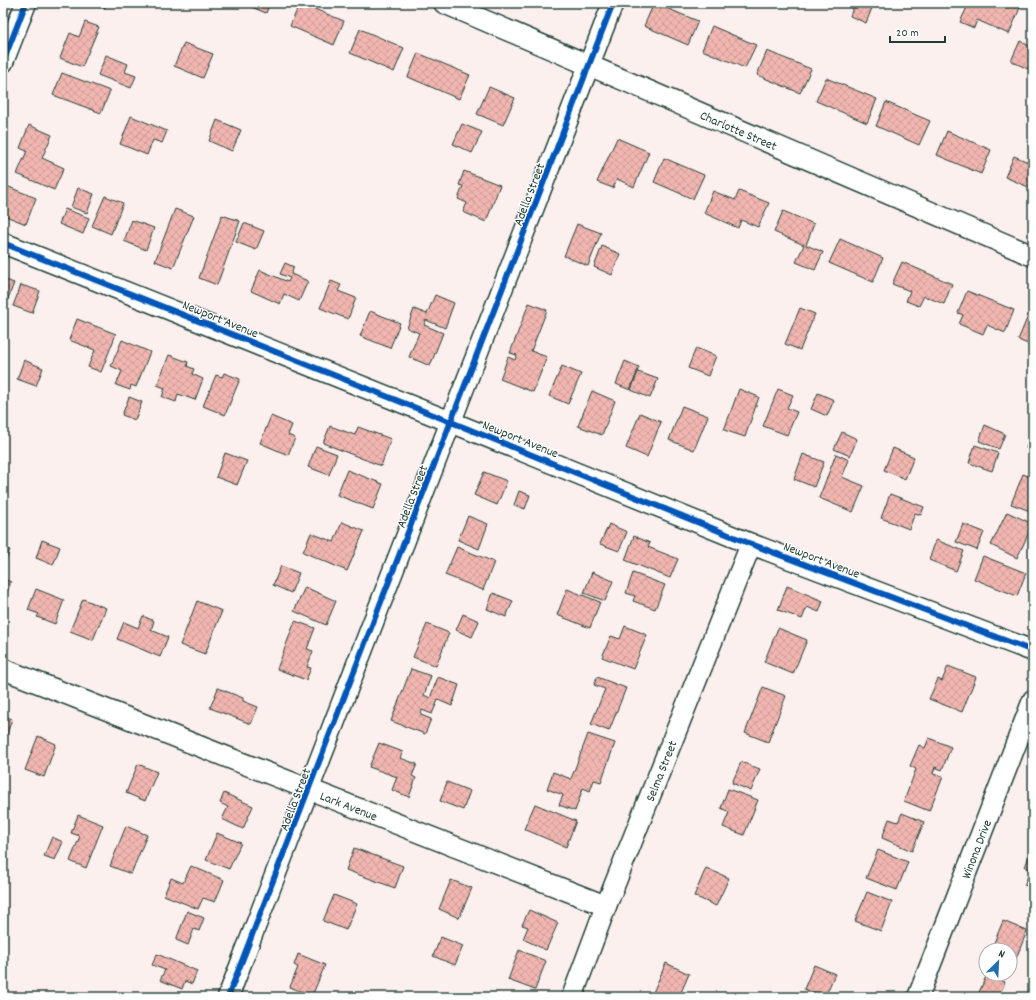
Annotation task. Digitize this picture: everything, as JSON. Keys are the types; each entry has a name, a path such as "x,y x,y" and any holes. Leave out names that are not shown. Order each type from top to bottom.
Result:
{"street":[{"path":"3,62 26,3"},
{"name":"Charlotte Street","path":"444,3 1033,256"},
{"name":"Adella Street","path":"228,997 310,790 613,3"},
{"name":"Newport Avenue","path":"3,243 751,544 1033,651"},
{"name":"Selma Street","path":"572,997 606,906 751,544"},
{"name":"Lark Avenue","path":"3,669 606,906"},
{"name":"Winona Drive","path":"918,997 1033,700"}],"building":[{"path":"93,3 107,3 105,8"},
{"path":"242,3 270,3 266,13"},
{"path":"300,3 344,21 334,45 290,26"},
{"path":"654,3 698,21 688,45 644,26"},
{"path":"855,3 874,3 866,23 850,16"},
{"path":"969,3 975,3 982,6 983,3 1022,3 1009,34 977,20 974,28 960,22"},
{"path":"85,22 99,27 82,67 60,58 70,33 79,37"},
{"path":"712,26 756,45 745,68 702,50"},
{"path":"360,29 404,48 394,72 350,53"},
{"path":"1020,41 1033,48 1033,63 1030,70 1011,61"},
{"path":"184,43 213,54 203,78 174,66"},
{"path":"767,51 811,69 800,93 757,75"},
{"path":"418,53 470,75 459,99 408,77"},
{"path":"106,55 128,64 125,72 136,76 131,88 98,75"},
{"path":"62,73 110,91 101,113 53,95"},
{"path":"826,78 877,99 867,123 816,101"},
{"path":"489,87 515,98 503,125 477,114"},
{"path":"886,102 930,121 919,145 876,126"},
{"path":"131,116 167,131 162,143 153,140 147,155 120,144"},
{"path":"217,120 241,130 232,151 209,141"},
{"path":"462,124 482,132 472,153 453,144"},
{"path":"29,125 52,135 42,158 64,168 54,190 17,174 27,151 20,148"},
{"path":"947,131 991,150 981,174 937,155"},
{"path":"617,138 649,152 634,187 617,179 613,188 597,182"},
{"path":"1014,156 1033,164 1033,189 1005,177"},
{"path":"664,158 704,175 693,199 654,182"},
{"path":"464,171 500,185 486,222 463,212 467,203 458,199 463,186 459,185"},
{"path":"4,185 36,198 26,224 3,215"},
{"path":"78,188 94,194 87,213 71,207"},
{"path":"713,191 735,200 739,191 769,203 758,227 741,220 738,228 704,213"},
{"path":"105,196 123,203 111,234 92,226"},
{"path":"65,209 89,218 83,234 59,224"},
{"path":"175,209 194,216 173,268 155,261"},
{"path":"783,211 814,224 806,245 823,252 815,270 796,262 804,245 774,232"},
{"path":"222,215 240,221 217,285 199,278"},
{"path":"132,220 154,228 146,250 124,241"},
{"path":"244,223 264,231 256,250 236,242"},
{"path":"577,224 601,233 588,266 564,256"},
{"path":"840,239 883,258 873,282 829,263"},
{"path":"602,246 620,254 612,275 594,267"},
{"path":"902,262 952,284 944,304 924,296 919,306 906,301 910,291 892,284"},
{"path":"285,263 294,267 291,274 308,281 299,301 284,294 280,304 251,291 260,270 288,282 290,278 280,274"},
{"path":"3,279 14,283 6,304 3,303"},
{"path":"331,281 341,285 338,291 356,298 348,319 320,308"},
{"path":"21,285 40,291 32,313 13,306"},
{"path":"967,291 1014,310 1005,333 987,325 983,334 959,324 963,315 958,313"},
{"path":"435,295 454,303 445,328 426,320 424,325 443,333 430,366 409,357 419,333 407,328 414,309 427,314"},
{"path":"529,303 547,310 531,351 547,357 533,392 500,379 508,357 515,360 517,355 510,353"},
{"path":"800,308 815,314 800,350 785,344"},
{"path":"370,311 400,323 390,348 360,336"},
{"path":"1028,316 1033,318 1033,346 1018,340"},
{"path":"77,319 116,334 101,372 88,367 95,350 69,340"},
{"path":"122,340 150,352 136,387 131,385 130,390 116,385 122,371 111,366"},
{"path":"696,348 716,356 708,376 688,368"},
{"path":"169,355 188,362 187,366 194,369 192,374 203,379 195,400 178,394 176,402 162,397 165,388 157,385"},
{"path":"24,360 43,368 36,386 17,379"},
{"path":"625,361 639,367 630,390 616,384"},
{"path":"562,366 581,374 568,404 549,396"},
{"path":"638,372 658,379 650,398 631,390"},
{"path":"224,373 240,379 225,415 203,406 216,375 222,377"},
{"path":"739,389 759,397 745,437 724,430"},
{"path":"778,389 793,395 787,408 797,412 787,435 763,426"},
{"path":"592,391 615,401 602,435 578,426"},
{"path":"818,393 834,400 827,416 811,409"},
{"path":"129,397 142,402 135,420 122,415"},
{"path":"682,406 708,416 694,450 669,440"},
{"path":"640,413 661,422 647,457 626,448"},
{"path":"271,416 292,425 288,435 295,438 288,455 260,443"},
{"path":"985,425 1005,434 999,449 979,441"},
{"path":"330,426 355,435 358,427 391,439 381,466 323,443"},
{"path":"1033,430 1033,451 1026,448"},
{"path":"842,432 857,439 850,456 834,449"},
{"path":"975,445 998,453 992,471 969,463"},
{"path":"316,446 337,454 329,475 308,467"},
{"path":"893,448 914,457 905,479 884,470"},
{"path":"225,453 247,461 237,485 216,477"},
{"path":"803,454 824,462 814,487 794,479"},
{"path":"836,454 849,460 842,477 864,486 853,512 819,498"},
{"path":"347,470 383,484 373,509 337,495"},
{"path":"484,472 507,481 497,505 474,495"},
{"path":"1023,474 1033,478 1033,512 1011,504"},
{"path":"519,491 530,495 525,509 514,505"},
{"path":"890,494 924,507 921,515 915,513 909,529 881,518"},
{"path":"1007,512 1033,524 1017,558 991,545"},
{"path":"468,516 488,524 479,549 458,540"},
{"path":"342,522 364,531 347,571 303,552 311,533 334,542"},
{"path":"609,524 627,532 619,551 600,544"},
{"path":"963,524 984,532 977,550 956,542"},
{"path":"634,536 650,543 648,547 678,559 670,578 625,560"},
{"path":"42,540 60,547 53,565 36,558"},
{"path":"936,540 964,551 956,571 929,560"},
{"path":"3,547 10,550 3,567"},
{"path":"457,547 494,562 483,590 445,575"},
{"path":"983,556 1026,573 1017,596 974,579"},
{"path":"281,566 299,573 291,593 273,585"},
{"path":"592,572 613,581 605,601 584,593"},
{"path":"633,573 665,585 655,609 633,601 635,596 626,593"},
{"path":"3,579 11,582 3,602"},
{"path":"787,586 823,601 819,612 807,607 802,619 778,610"},
{"path":"305,587 336,601 326,625 294,611"},
{"path":"36,589 64,600 55,624 37,617 39,614 28,610"},
{"path":"567,589 600,602 590,628 557,615"},
{"path":"493,593 513,601 506,617 487,609"},
{"path":"83,599 106,608 93,640 70,631"},
{"path":"197,601 222,611 205,654 180,645"},
{"path":"463,614 479,621 472,637 456,630"},
{"path":"143,616 154,621 151,630 168,637 160,657 117,639 124,622 138,628"},
{"path":"295,621 315,628 307,649 313,651 307,667 311,668 306,680 277,669"},
{"path":"427,624 449,633 436,666 413,657"},
{"path":"625,626 647,635 633,669 602,657 611,636 620,639"},
{"path":"778,628 807,640 793,674 764,662"},
{"path":"948,666 976,677 962,712 929,699 938,679 942,681"},
{"path":"411,669 431,676 424,695 430,698 438,677 459,685 452,706 438,700 432,714 422,710 421,715 431,719 425,734 391,721"},
{"path":"597,677 626,688 609,731 591,724 605,689 594,685"},
{"path":"763,687 786,696 768,742 745,733"},
{"path":"218,688 243,698 243,701 258,707 251,724 210,708"},
{"path":"3,715 12,719 5,740 3,740"},
{"path":"588,734 615,743 601,782 594,780 590,791 583,788 575,811 559,805 563,795 547,789 553,772 571,779"},
{"path":"38,736 56,744 44,777 25,770"},
{"path":"929,738 951,747 942,770 935,767 933,774 943,777 929,811 904,801 916,769 910,766 919,745 925,748"},
{"path":"379,743 403,752 400,758 417,764 412,776 416,778 409,797 392,790 397,777 369,767"},
{"path":"741,762 760,769 751,791 732,783"},
{"path":"138,764 157,772 145,801 126,793"},
{"path":"447,782 470,791 463,810 440,801"},
{"path":"728,789 758,800 744,835 723,827 729,812 721,808"},
{"path":"224,793 253,806 243,829 222,819 228,807 220,803"},
{"path":"535,804 576,821 566,847 524,829"},
{"path":"902,813 924,822 912,851 882,838 889,819 898,822"},
{"path":"78,815 103,825 86,868 70,861 80,836 71,833"},
{"path":"126,826 147,835 131,874 110,866"},
{"path":"217,833 241,843 229,869 206,860"},
{"path":"52,837 63,842 55,860 44,856"},
{"path":"354,848 403,866 395,888 346,870"},
{"path":"878,850 908,862 897,890 866,878"},
{"path":"1030,854 1033,855 1033,888 1024,885 1031,870 1025,867"},
{"path":"191,866 224,880 215,902 203,898 198,909 164,895 171,878 183,883"},
{"path":"706,868 729,878 716,906 694,896"},
{"path":"451,880 472,888 459,918 439,909"},
{"path":"867,892 892,902 881,931 855,921"},
{"path":"334,895 357,904 346,930 323,921"},
{"path":"529,910 558,923 546,950 523,939 528,927 522,925"},
{"path":"187,911 204,918 199,931 194,929 188,945 176,940"},
{"path":"1003,921 1027,931 1018,954 1018,942 994,942"},
{"path":"441,937 463,946 455,965 433,956"},
{"path":"519,950 546,961 535,990 508,980"},
{"path":"157,954 197,971 192,984 185,981 182,989 160,980 165,970 152,965"},
{"path":"298,954 325,965 312,996 290,987 298,967 294,965"},
{"path":"666,963 689,974 679,997 651,997"},
{"path":"814,965 835,974 825,997 804,989"},
{"path":"984,982 1005,982 999,997 977,997"}],"cycle path":[{"path":"3,62 26,3"},
{"path":"228,997 613,3"},
{"path":"3,243 751,544 1033,651"}]}
